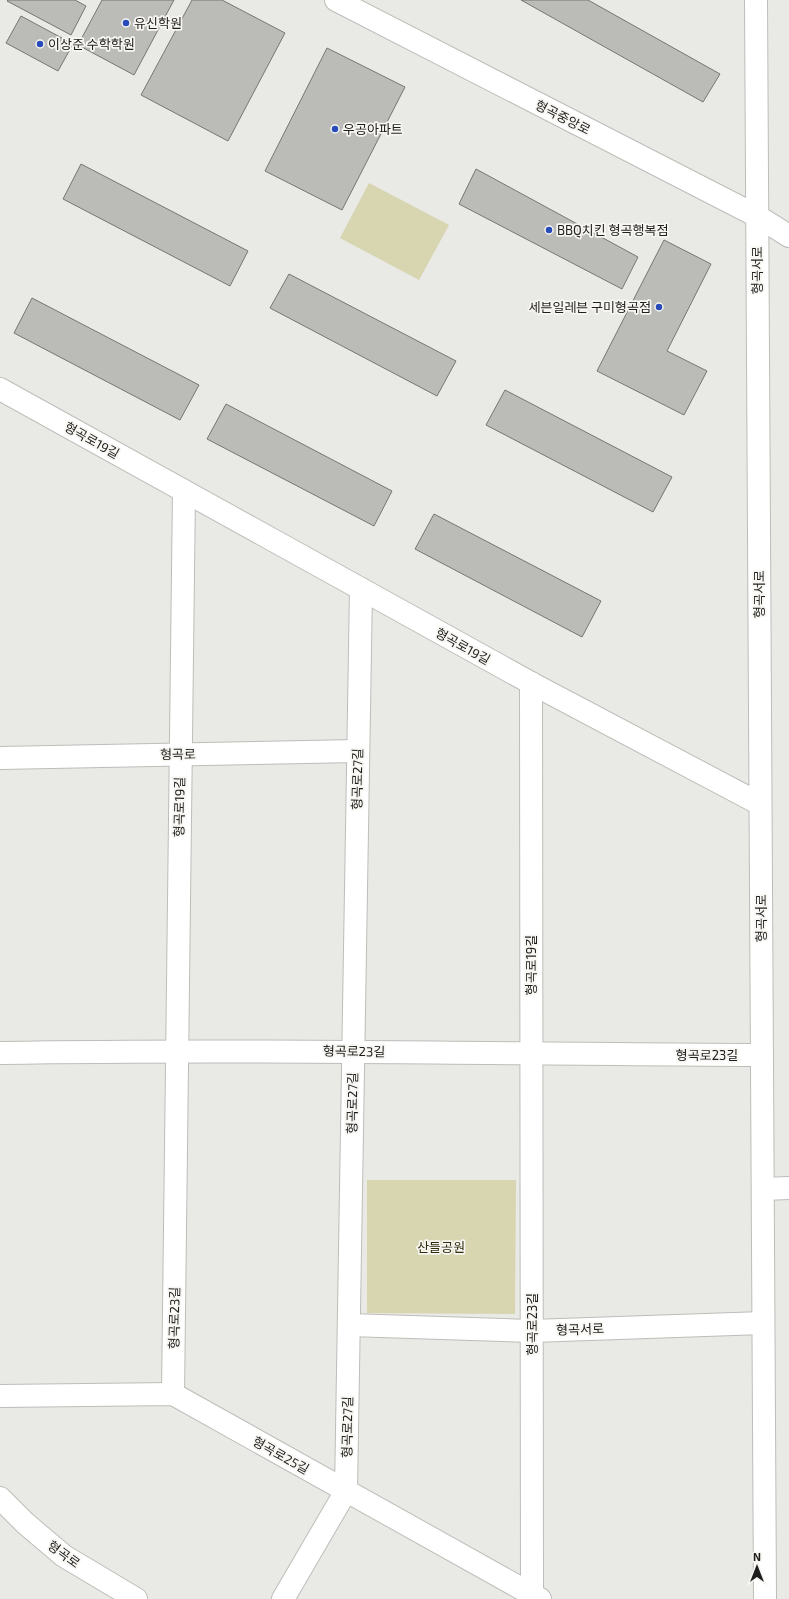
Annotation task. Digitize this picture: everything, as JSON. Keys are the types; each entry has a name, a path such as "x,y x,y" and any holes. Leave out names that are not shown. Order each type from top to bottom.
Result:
{"street":[{"name":"형곡중앙로","path":"336,0 757,216 789,236"},
{"name":"형곡서로","path":"756,0 765,1599"},
{"name":"형곡로19길","path":"0,389 531,683 760,804"},
{"name":"형곡로19길","path":"177,1050 184,491"},
{"name":"형곡로27길","path":"283,1599 346,1491 357,751 361,589"},
{"name":"형곡로19길","path":"531,683 532,1054"},
{"name":"형곡로","path":"0,758 357,751"},
{"name":"형곡로23길","path":"0,1053 177,1050 353,1050 532,1054 762,1055"},
{"name":"형곡로23길","path":"173,1394 177,1050"},
{"name":"형곡로23길","path":"532,1054 532,1331 536,1597"},
{"path":"762,1188 789,1188"},
{"name":"형곡서로","path":"349,1325 532,1331 763,1323"},
{"name":"형곡로25길","path":"0,1396 173,1394 536,1597"},
{"name":"형곡로","path":"0,1498 25,1523 64,1556 136,1599"}],"green space":[{"path":"369,183 449,225 419,280 340,238"},
{"name":"산들공원","path":"367,1180 516,1180 515,1314 367,1313"}],"building":[{"path":"75,0 86,6 71,35 7,1"},
{"name":"유신학원","path":"102,0 174,0 134,75 78,45"},
{"path":"192,0 222,0 285,33 228,141 141,95"},
{"path":"521,0 588,0 720,74 703,102"},
{"name":"이상준 수학학원","path":"21,16 73,44 58,71 6,43"},
{"name":"우공아파트","path":"327,48 405,87 342,210 265,171"},
{"path":"81,164 248,251 230,286 63,199"},
{"name":"BBQ치킨 형곡행복점","path":"476,169 638,257 622,289 459,204"},
{"name":"세븐일레븐 구미형곡점","path":"664,240 711,264 667,351 707,371 684,415 597,371"},
{"path":"289,274 456,361 437,396 270,308"},
{"path":"32,298 199,385 180,420 14,333"},
{"path":"505,390 672,477 653,512 486,425"},
{"path":"226,404 392,491 374,526 207,439"},
{"path":"434,514 601,601 582,637 415,549"}],"place":[{"name":"유신학원","path":"126,23"},
{"name":"이상준 수학학원","path":"40,44"},
{"name":"우공아파트","path":"335,129"},
{"name":"BBQ치킨 형곡행복점","path":"549,230"},
{"name":"세븐일레븐 구미형곡점","path":"659,307"}]}
